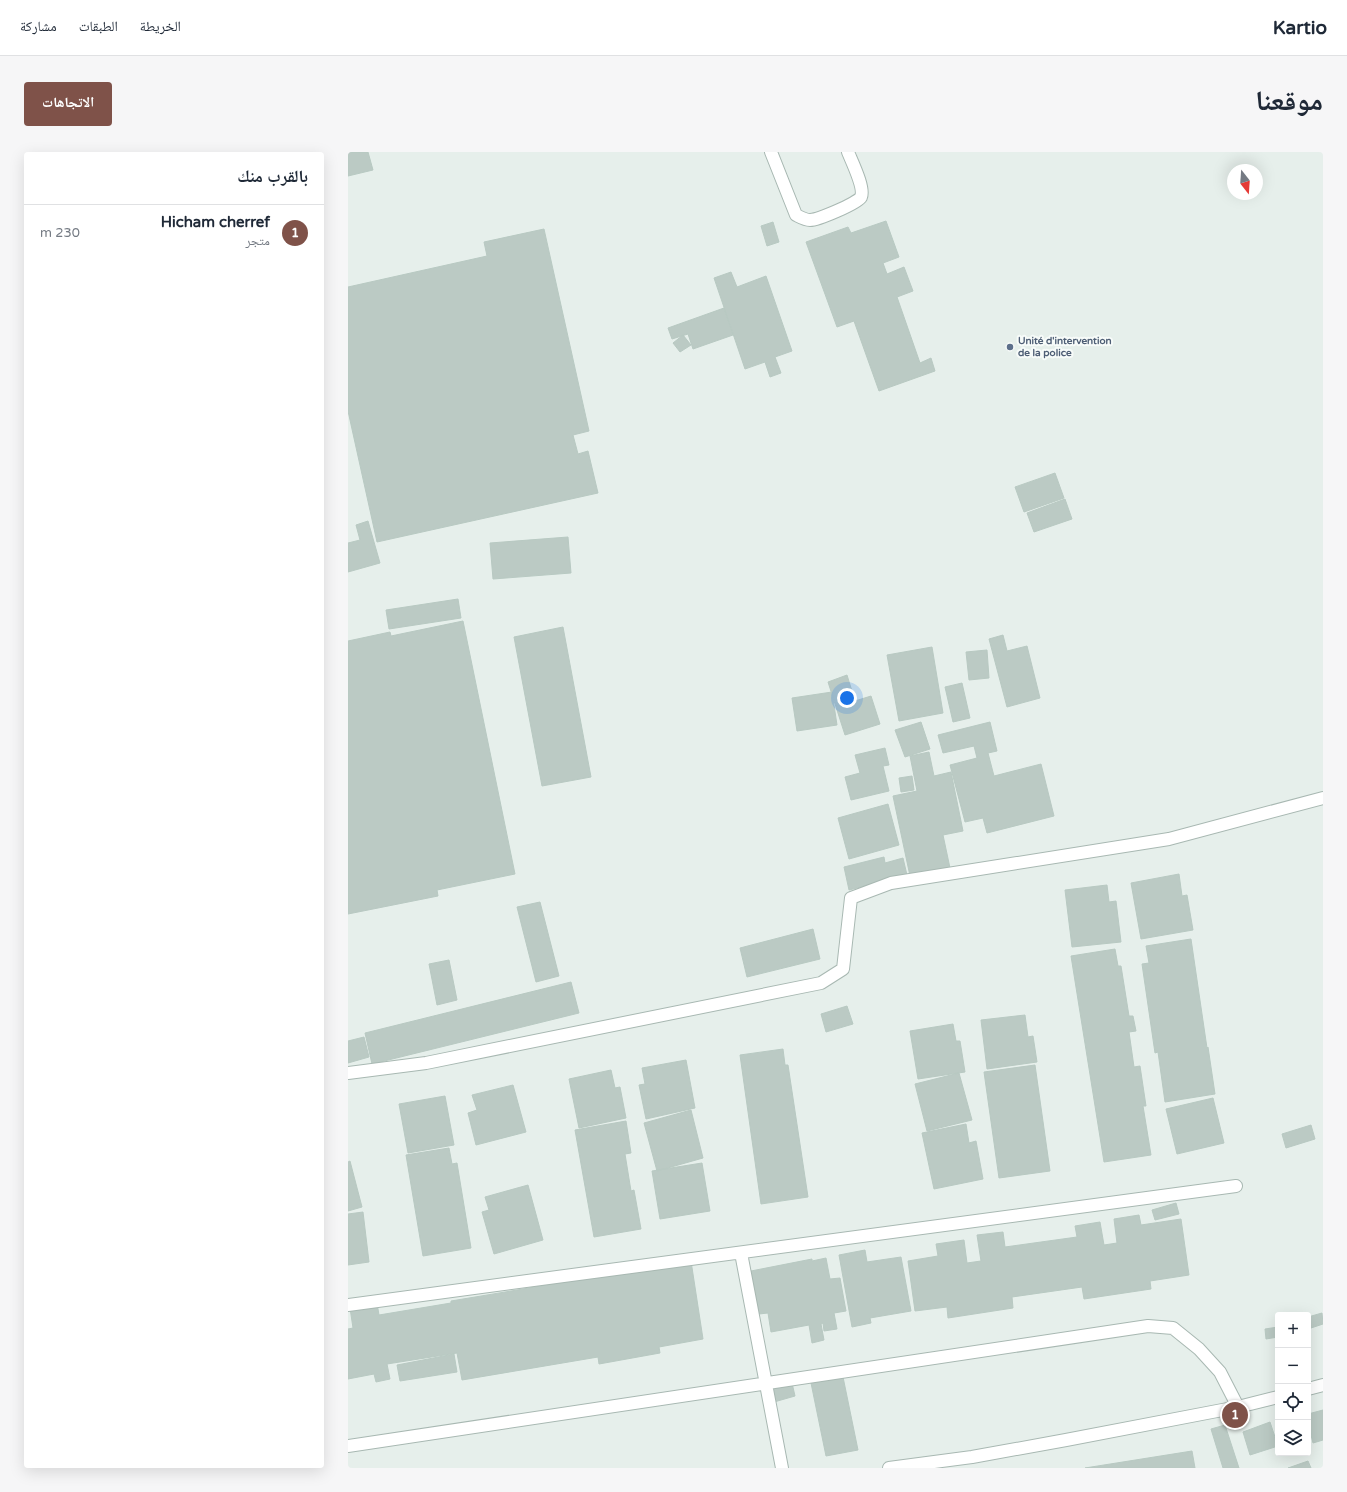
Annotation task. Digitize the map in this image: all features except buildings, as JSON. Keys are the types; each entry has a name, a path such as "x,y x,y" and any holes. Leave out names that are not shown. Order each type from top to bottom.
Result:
{"street":[{"path":"771,152 796,215 803,219 811,220 855,203 861,198 862,191 860,182 848,152"},
{"path":"348,1074 426,1062 821,983 843,969 851,898 858,895 891,883 1169,839 1323,798"},
{"path":"348,1305 1236,1186"},
{"path":"741,1252 782,1468"},
{"path":"348,1446 1148,1326 1173,1328 1199,1349 1220,1372 1238,1408"},
{"path":"1311,1388 1323,1385"},
{"path":"889,1468 972,1457 1238,1408 1275,1398"}],"place":[{"name":"Unité d'intervention de la police","path":"1010,347"},
{"name":"Hicham cherref","path":"1235,1415"}]}
